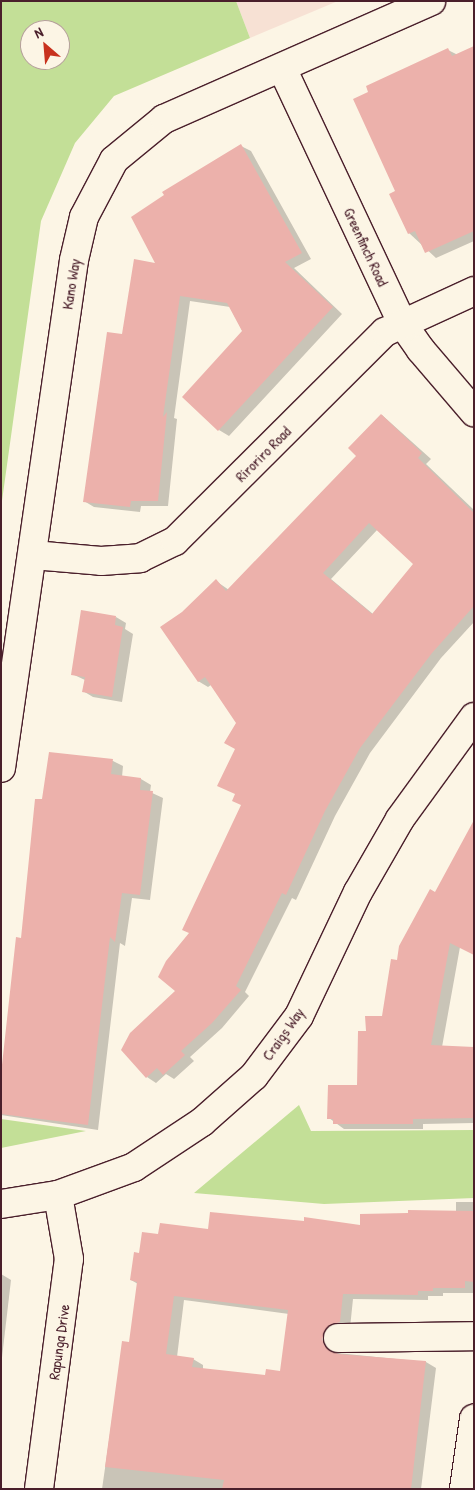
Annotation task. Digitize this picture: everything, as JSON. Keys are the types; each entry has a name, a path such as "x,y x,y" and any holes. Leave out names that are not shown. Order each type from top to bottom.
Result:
{"street":[{"name":"Kano Way","path":"1,768 74,260 84,217 114,160 164,119 431,1"},
{"name":"Greenfinch Road","path":"282,68 402,323 421,350 474,412"},
{"name":"Riroriro Road","path":"33,555 100,561 140,558 175,541 385,332 474,291"},
{"name":"Craigs Way","path":"1,1204 58,1195 104,1180 169,1146 202,1122 254,1076 299,1016 358,892 400,819 474,717"},
{"name":"Rapunga Drive","path":"38,1489 69,1259 58,1195"},
{"path":"338,1338 474,1336"},
{"path":"464,1489 474,1419"}],"shaded area":[{"path":"236,1 338,1 250,38"}],"green space":[{"path":"1,1 236,1 250,38 114,96 75,143 41,221 1,508"},
{"path":"299,1105 311,1131 474,1130 474,1198 324,1204 194,1193"},
{"path":"1,1119 86,1131 1,1148"}],"building":[{"path":"474,46 474,231 425,253 415,231 408,234 389,194 395,191 353,99 368,92 366,86 448,48 452,56"},
{"path":"241,144 302,253 285,262 333,307 218,431 182,397 242,331 227,303 180,296 163,417 167,412 158,501 131,501 130,507 83,502 107,332 122,334 134,259 155,263 131,217 164,195 162,192"},
{"path":"381,414 422,453 418,458 474,513 474,606 432,653 360,748 325,811 286,895 282,893 236,986 241,990 212,1023 181,1051 185,1055 163,1075 157,1068 146,1078 121,1050 130,1033 175,991 158,977 166,961 189,933 182,930 241,805 232,801 235,794 217,786 235,749 224,743 236,723 205,677 198,682 160,627 182,612 216,579 226,591 356,456 348,448","holes":["369,523 413,564 372,614 323,573"]},
{"path":"81,610 116,616 115,625 123,627 112,697 82,692 85,677 71,675"},
{"path":"49,752 113,759 111,774 141,778 140,790 153,791 140,895 122,893 115,942 110,937 88,1125 1,1114 1,1074 16,937 21,938 35,799 42,799"},
{"path":"474,820 474,955 450,943 431,1045 474,1047 474,1118 413,1119 413,1124 333,1124 333,1119 327,1119 328,1085 357,1085 358,1031 366,1031 365,1016 382,1016 391,959 397,960 399,946 430,889 435,892"},
{"path":"408,1210 474,1211 474,1282 465,1281 465,1288 433,1288 433,1291 418,1291 418,1295 343,1294 340,1322 330,1325 322,1339 325,1346 338,1354 426,1361 411,1489 222,1489 224,1480 105,1467 122,1341 129,1342 137,1282 130,1280 134,1252 139,1253 142,1232 158,1234 160,1223 208,1229 210,1212 304,1221 304,1217 360,1225 360,1214 408,1213","holes":["174,1296 288,1310 280,1371 266,1369 265,1375 192,1367 194,1358 166,1354"]}]}
